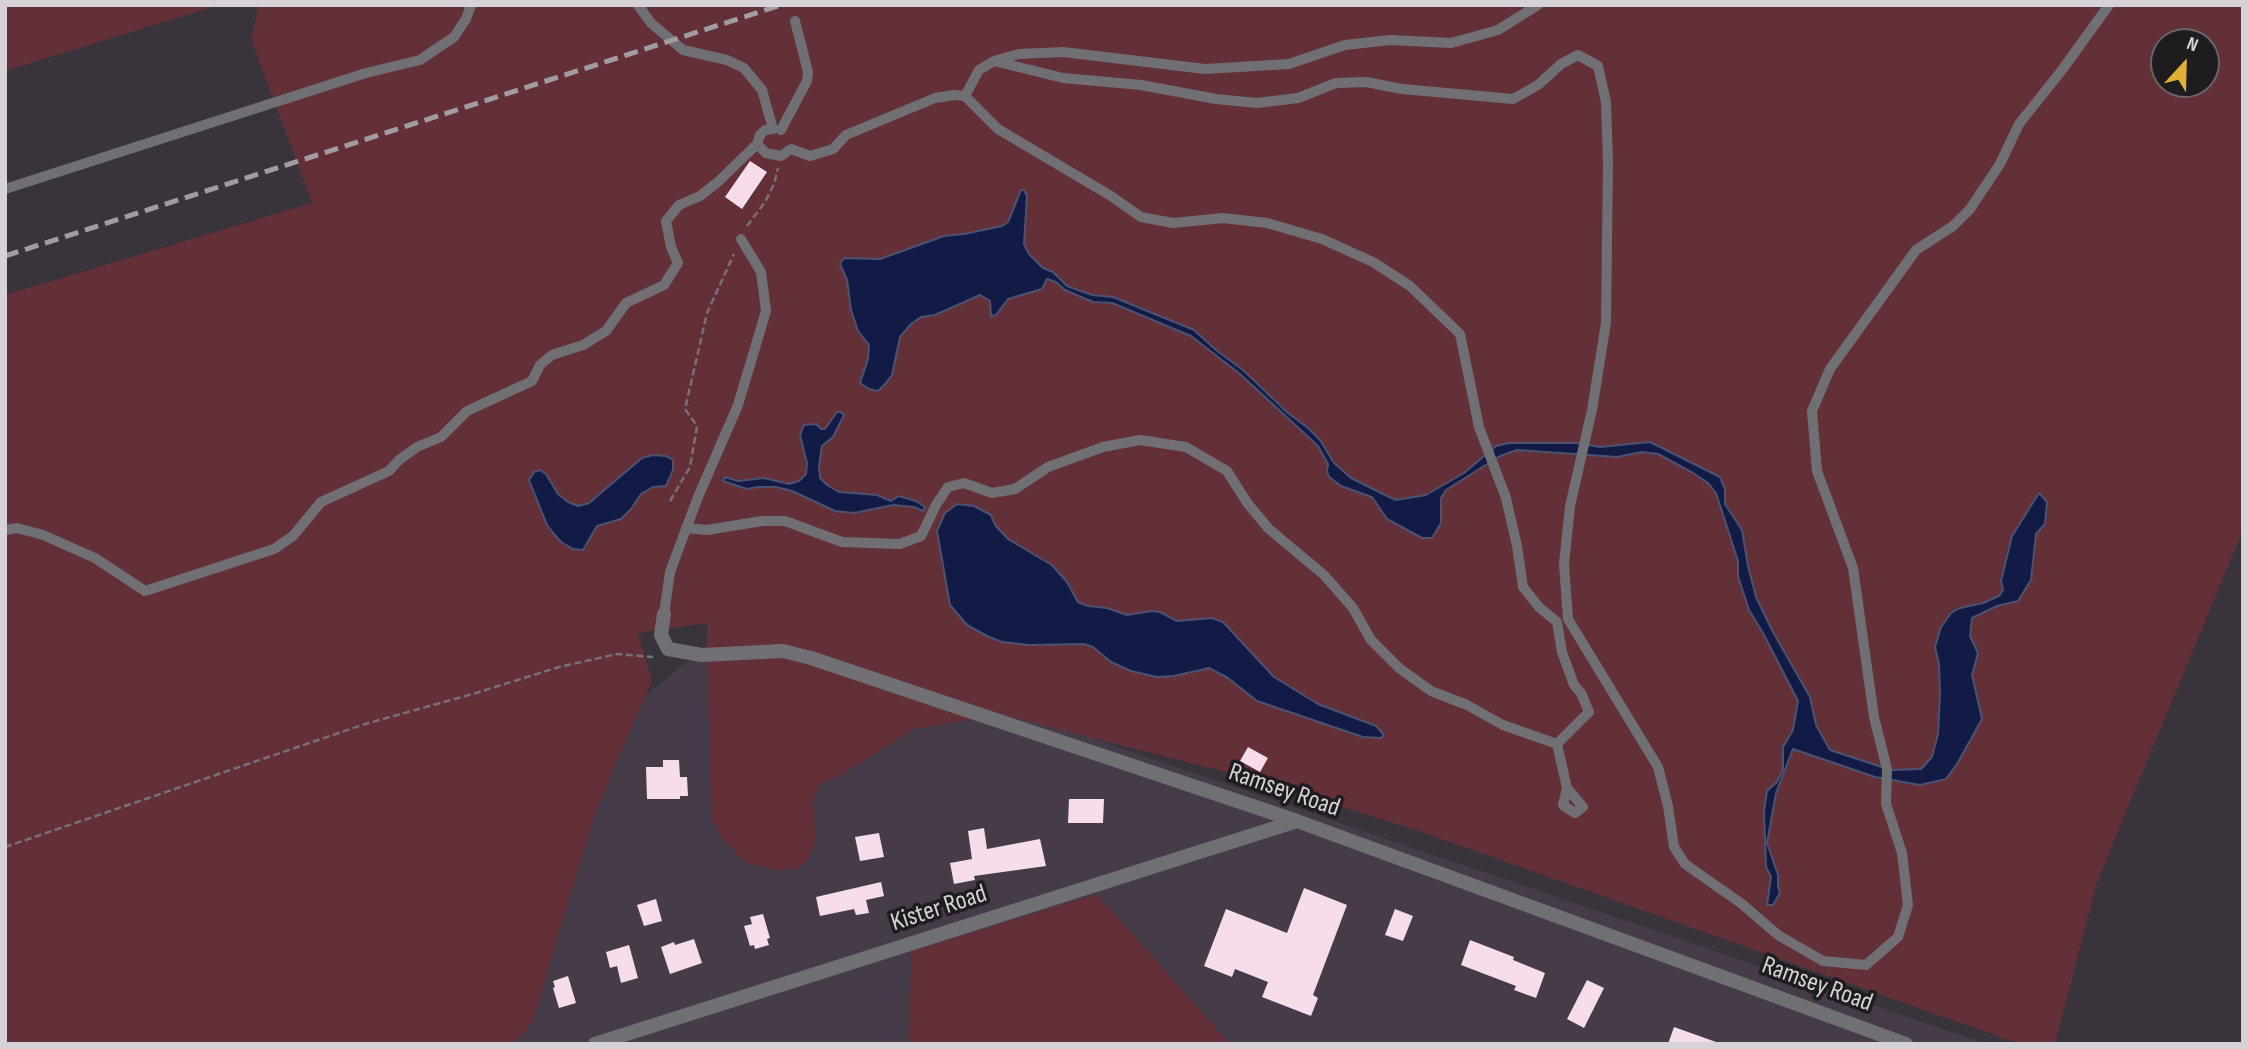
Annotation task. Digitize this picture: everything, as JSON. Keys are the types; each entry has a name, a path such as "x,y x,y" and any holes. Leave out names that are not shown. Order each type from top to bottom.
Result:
{"street":[{"path":"664,614 661,635 668,649"},
{"name":"Ramsey Road","path":"668,649 702,655 783,651 811,658 1297,821 1906,1044"},
{"name":"Kister Road","path":"595,1044 1297,821"}],"lane":[{"path":"5,189 366,73 420,60 454,37 466,19 471,5"},
{"path":"5,530 17,528 43,535 95,558 145,590 274,549 293,536 321,502 389,471 417,447 441,437 467,411 532,381 540,365 552,355 583,345 606,331 626,303 664,285 678,262 671,247 666,221 679,205 700,195 719,181 757,144 765,130 773,129 762,90 744,68 727,60 683,50 651,23 638,5"},
{"path":"965,96 979,70 994,61 1019,54 1063,52 1205,69 1289,64 1345,45 1390,40 1451,43 1498,30 1538,5"},
{"path":"994,61 1063,78 1141,85 1216,99 1257,103 1298,98 1336,83 1366,82 1402,89 1513,99 1538,85 1560,64 1578,55 1598,66 1606,102 1606,323 1592,410 1570,506 1564,564 1568,619 1658,767 1668,806 1674,847 1685,864 1742,904 1779,935 1824,961 1866,965 1898,937 1908,905 1902,853 1886,804 1887,769 1874,717 1853,568 1817,471 1812,411 1830,369 1916,250 1953,226 1970,209 2000,164 2019,124 2109,5"},
{"path":"781,130 807,80 808,72 795,21"},
{"path":"757,144 766,153 781,156 792,149 810,156 832,149 846,135 922,103 935,98 965,96 998,129 1111,196 1141,217 1173,223 1223,218 1256,222 1322,239 1373,262 1410,286 1460,334 1479,427 1506,498 1523,587 1539,607 1557,622 1562,652 1574,685 1581,693 1589,712 1557,744"},
{"path":"664,614 670,572 738,405 766,312 761,272 741,239"},
{"path":"687,528 707,530 785,521 842,542 900,544 921,536 948,487 964,483 992,493 1016,489 1048,467 1103,447 1140,440 1186,447 1227,471 1248,504 1269,529 1324,575 1353,608 1371,640 1399,668 1431,691 1466,705 1503,725 1557,744"},
{"path":"1557,744 1567,788"}],"path":[{"path":"670,501 690,467 697,426 685,409 706,313 746,228 774,184 781,156"},
{"path":"5,847 365,724 476,694 559,667 617,654 654,657 668,649"}],"shaded area":[{"path":"5,5 219,5 5,71"},
{"path":"259,5 2243,5 2243,530 2097,882 2055,1044 2020,1044 1419,831 1253,779 1003,715 914,729 838,777 821,783 812,801 816,837 808,859 799,868 779,871 745,862 724,840 711,818 707,623 638,633 652,680 595,813 532,1023 513,1044 5,1044 5,295 312,203 251,39"},
{"path":"740,618 1987,1044 464,1044 595,737"},
{"path":"1097,894 1230,1044 908,1044 912,951"}],"water":[{"path":"1021,190 1024,190 1027,196 1024,244 1029,254 1043,268 1053,272 1067,286 1092,295 1113,297 1194,330 1308,428 1320,440 1334,463 1351,478 1396,500 1426,495 1464,473 1496,446 1509,443 1576,443 1600,447 1650,442 1720,477 1725,489 1725,504 1742,530 1756,597 1810,697 1816,725 1830,750 1891,770 1921,769 1932,757 1938,734 1940,694 1939,664 1935,647 1941,627 1951,613 1960,608 1999,596 2003,590 2001,581 2012,536 2039,493 2047,502 2045,524 2036,534 2031,580 2018,601 1997,606 1972,618 1970,636 1978,653 1972,675 1982,719 1957,764 1946,779 1920,785 1875,777 1793,749 1776,793 1767,843 1778,875 1780,893 1773,905 1767,905 1771,877 1766,867 1764,811 1767,791 1777,782 1783,769 1783,747 1793,730 1798,701 1749,610 1738,576 1738,561 1716,493 1708,483 1693,473 1658,454 1642,452 1617,457 1517,450 1500,456 1446,490 1441,498 1441,523 1432,538 1422,538 1387,519 1372,497 1341,486 1329,477 1328,464 1318,446 1240,374 1191,336 1112,303 1093,302 1047,279 1042,289 1008,299 996,315 991,316 990,301 980,295 935,315 921,317 900,337 892,375 886,383 878,391 860,383 868,359 869,345 858,331 851,310 847,280 840,264 844,258 880,259 944,236 1002,226 1008,222"},
{"path":"837,412 844,415 833,437 822,446 820,478 839,492 877,495 891,501 899,496 916,501 925,507 923,511 914,507 893,505 854,513 835,511 792,491 776,487 747,489 723,481 725,477 738,481 764,478 789,484 799,481 806,474 807,463 800,435 804,425 816,424 825,429"},
{"path":"666,456 673,460 673,470 666,486 653,487 641,494 621,519 597,526 583,550 573,549 561,542 547,525 529,480 534,472 540,470 546,474 558,494 578,506 589,503 642,458"},
{"path":"957,504 974,506 991,515 995,525 1008,539 1052,565 1067,582 1078,602 1127,615 1152,611 1177,621 1212,618 1223,622 1274,677 1318,704 1376,726 1384,735 1381,738 1363,737 1257,701 1228,678 1209,668 1157,677 1131,671 1111,662 1093,647 1084,644 1029,645 1002,642 987,636 967,625 950,605 937,531 945,513"}],"building":[{"path":"750,161 767,172 742,209 725,197"},
{"path":"1248,747 1268,758 1260,772 1240,761"},
{"path":"663,760 679,760 680,777 687,777 688,796 680,796 680,799 647,799 646,767 663,767"},
{"path":"1069,799 1104,799 1103,823 1068,823"},
{"path":"984,828 987,849 1040,839 1046,866 974,876 975,880 954,884 950,863 972,859 968,831"},
{"path":"879,833 884,857 860,861 855,837"},
{"path":"881,882 884,896 866,900 869,913 856,915 854,909 820,916 816,897"},
{"path":"1304,888 1347,905 1313,995 1318,998 1311,1016 1262,997 1268,982 1235,969 1232,977 1204,966 1226,909 1287,933"},
{"path":"656,899 662,921 644,926 637,905"},
{"path":"1395,909 1413,916 1403,941 1385,935"},
{"path":"763,914 770,938 767,939 769,945 755,949 754,945 750,946 744,926 752,924 750,917"},
{"path":"694,939 702,963 670,974 661,947"},
{"path":"1470,940 1514,957 1513,960 1545,973 1536,998 1514,990 1516,986 1461,965"},
{"path":"629,945 638,978 621,983 617,966 610,968 606,952"},
{"path":"568,976 576,1003 559,1008 553,981"},
{"path":"1587,980 1604,988 1584,1028 1567,1019"},
{"path":"1674,1027 1716,1042 1668,1044"}],"railway":[{"path":"5,256 781,5"}]}
